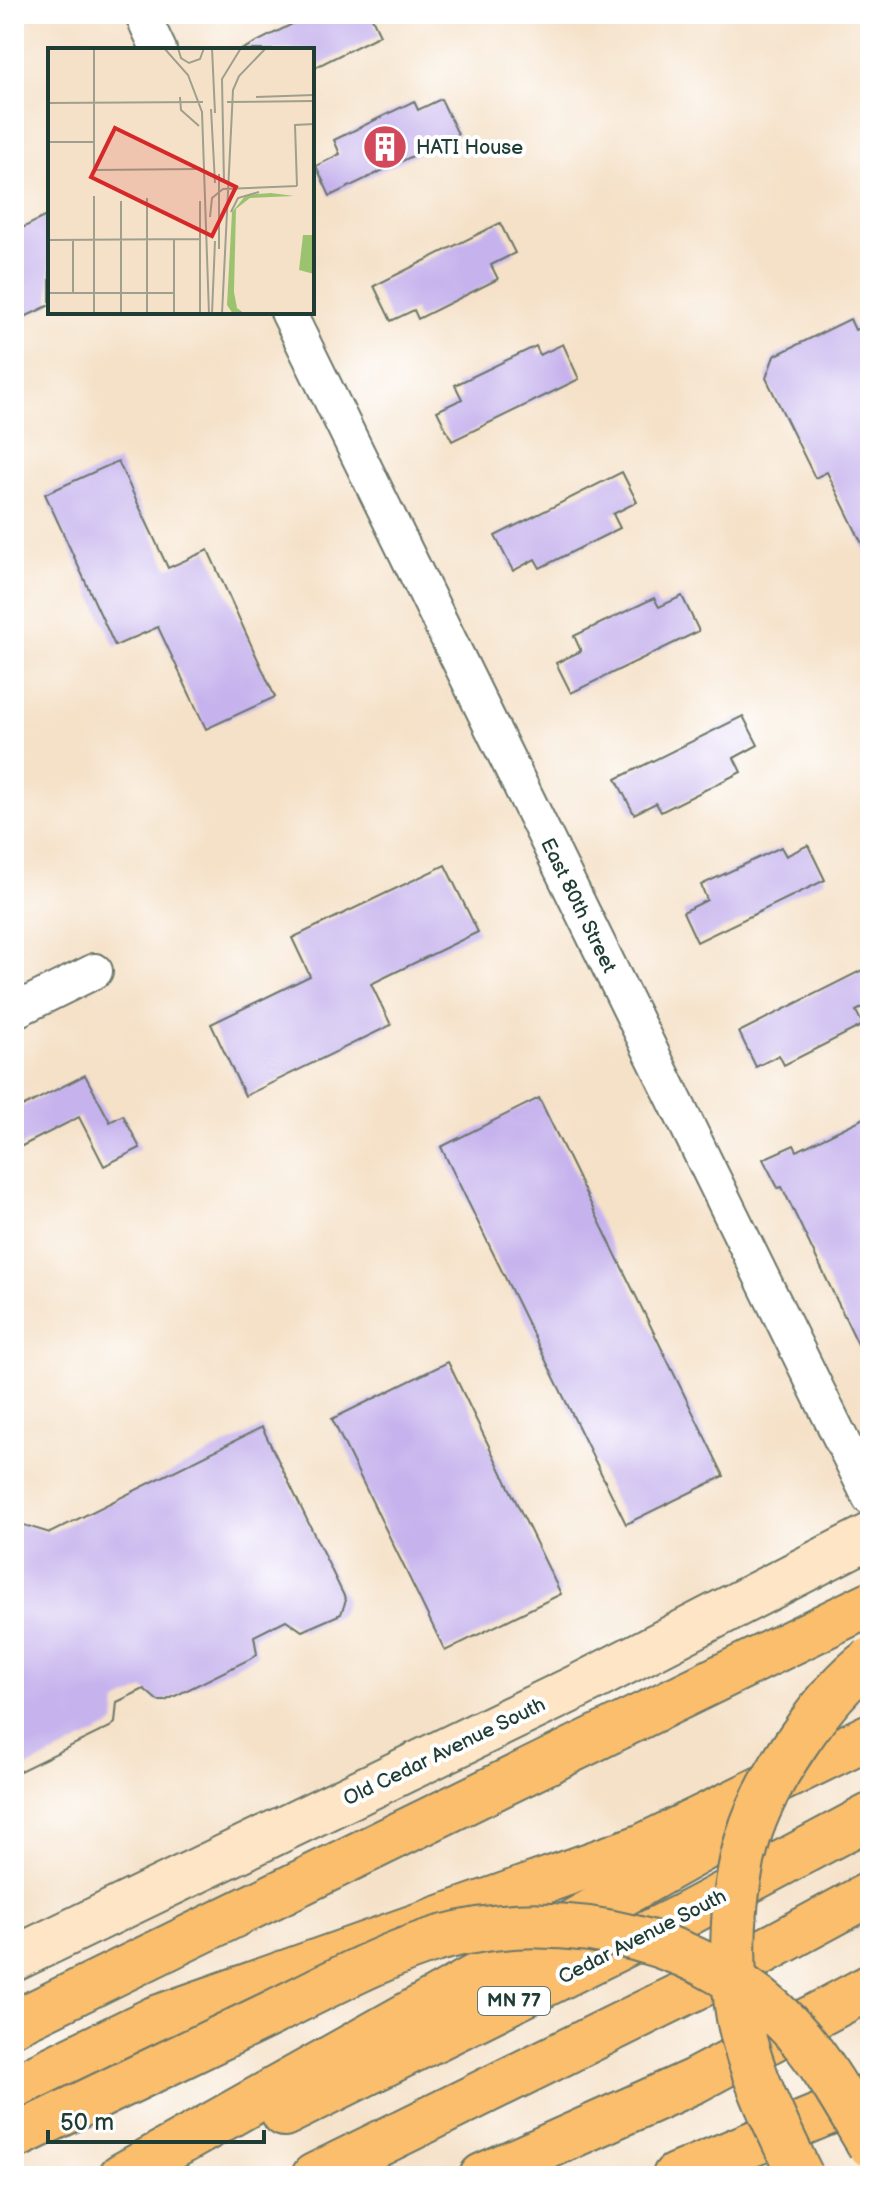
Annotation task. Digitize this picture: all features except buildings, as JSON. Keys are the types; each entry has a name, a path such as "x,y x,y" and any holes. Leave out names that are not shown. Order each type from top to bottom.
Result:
{"highway":[{"path":"14,2023 870,1604"},
{"path":"801,2176 764,2100 739,2018 733,1921 748,1837 791,1747 853,1672 870,1660"},
{"path":"822,2176 785,2092 759,2002 757,1920 775,1843 810,1763 870,1699"},
{"path":"14,2087 154,2019 641,1847 870,1736"},
{"path":"121,2176 870,1757"},
{"name":"Cedar Avenue South","path":"153,2176 412,2052 683,1916 870,1816"},
{"path":"314,2176 707,1982 870,1894"},
{"path":"14,2137 342,1979 440,1939 500,1927 554,1926 607,1931 651,1942 732,1980 770,2008 800,2037 828,2074 870,2145"},
{"path":"482,2176 694,2081 870,1987"},
{"path":"675,2176 870,2095"}],"street":[{"path":"142,14 158,48"},
{"name":"East 80th Street","path":"289,314 870,1498"},
{"path":"14,1011 95,971"},
{"name":"Old Cedar Avenue South","path":"14,1959 577,1687 870,1536"}],"place":[{"name":"HATI House","path":"385,147"}]}
